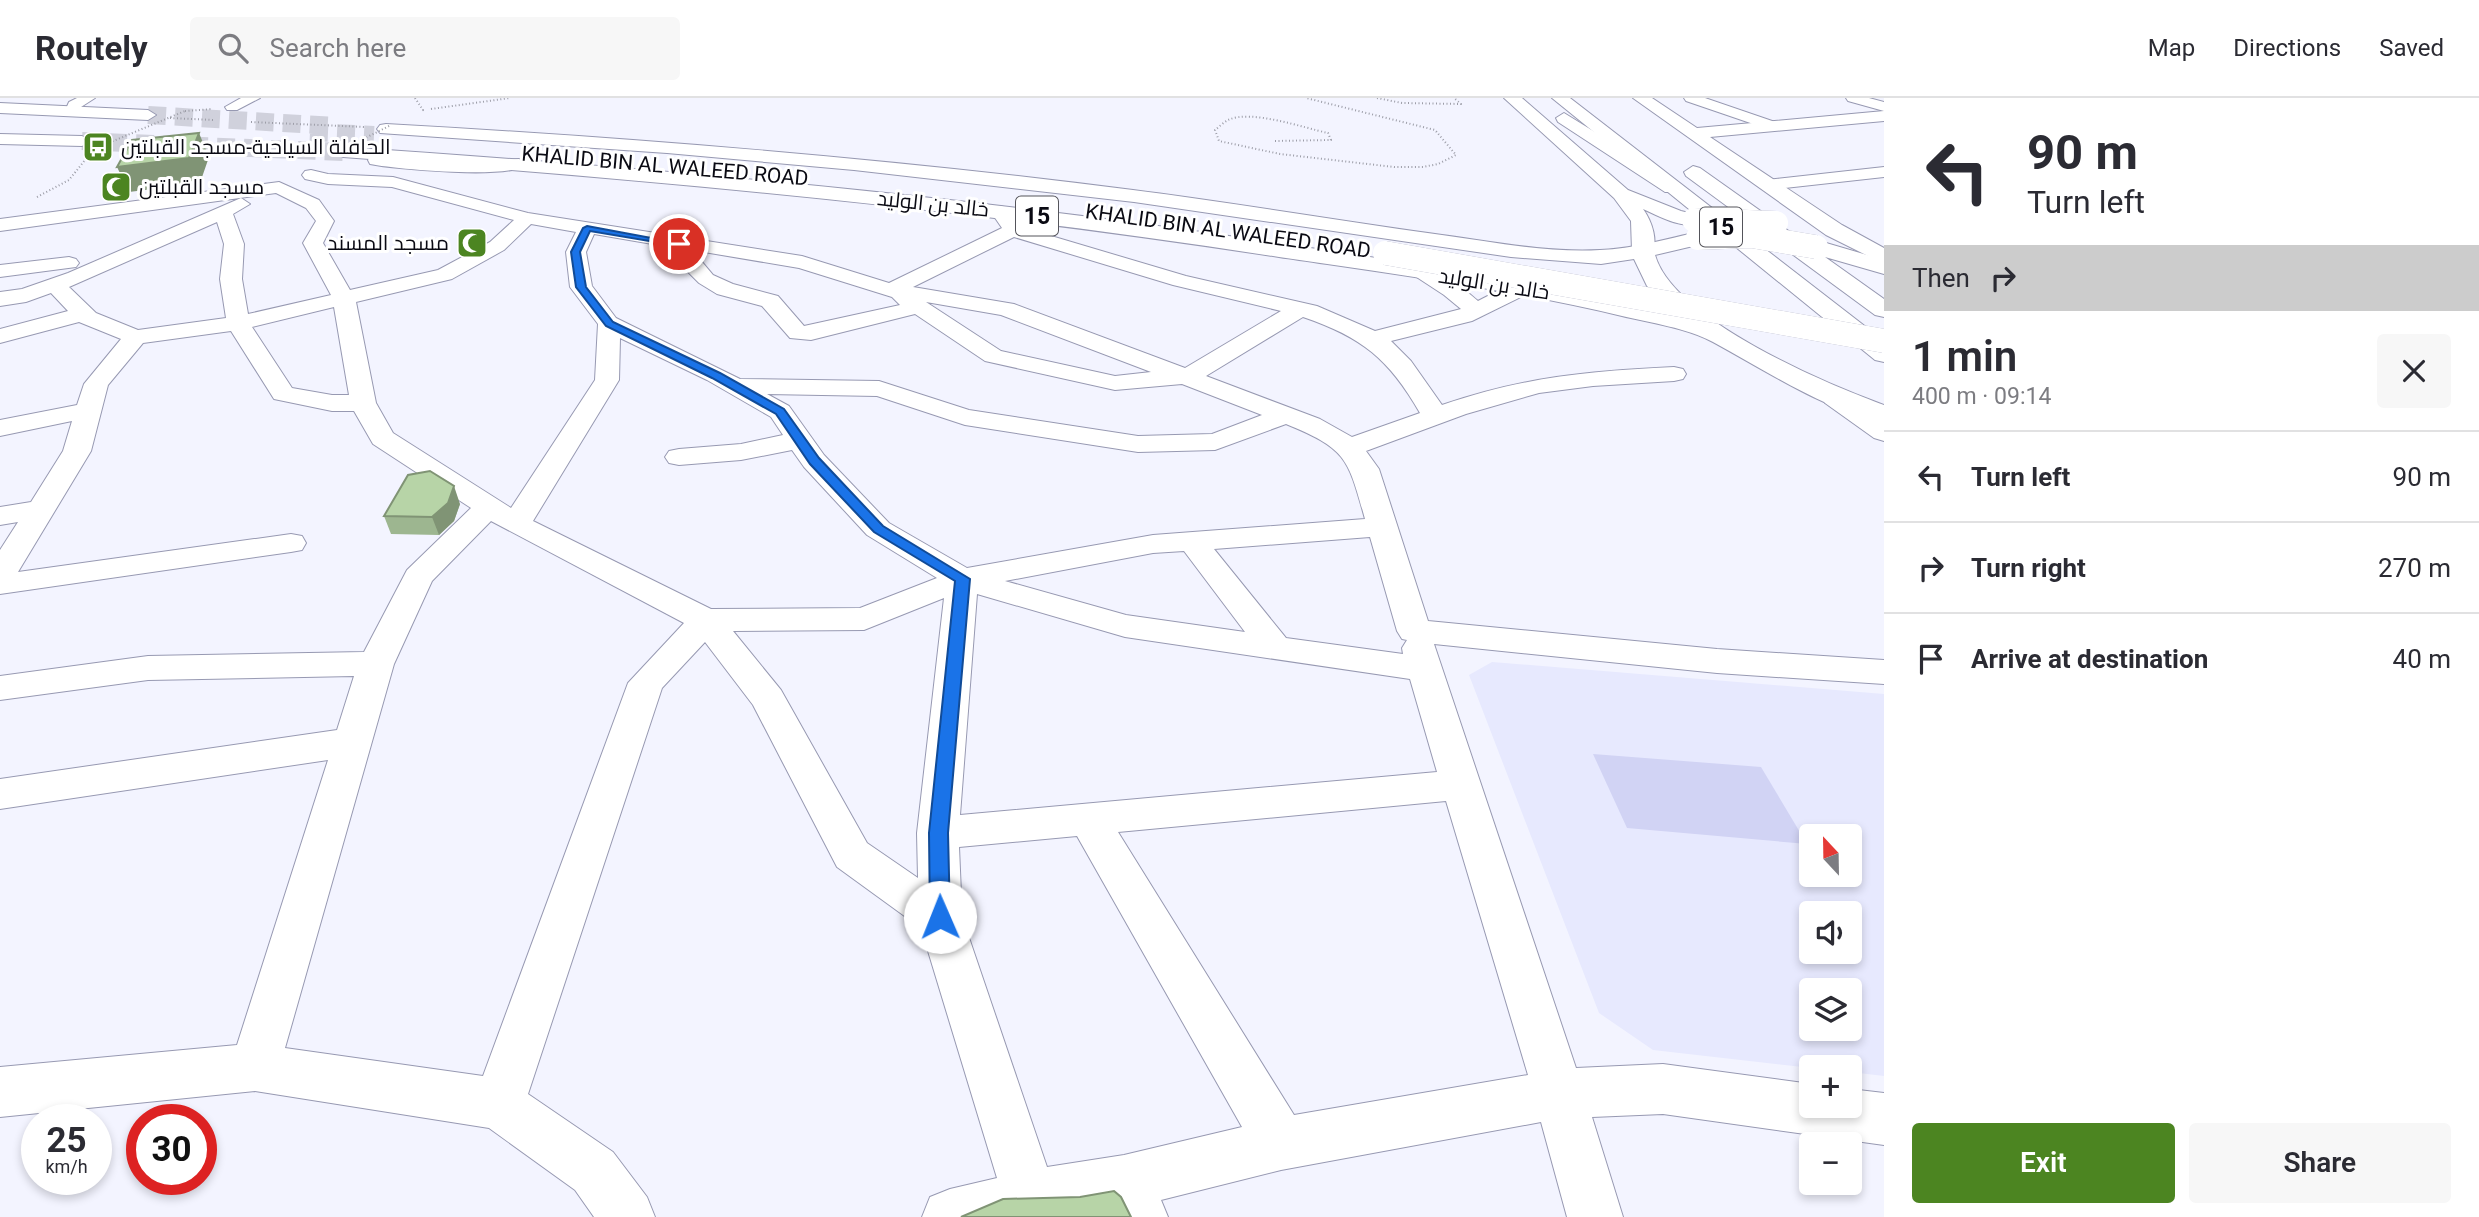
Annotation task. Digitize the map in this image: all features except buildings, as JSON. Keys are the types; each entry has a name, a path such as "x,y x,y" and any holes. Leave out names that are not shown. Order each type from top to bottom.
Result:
{"main road":[{"path":"1512,98 1621,194 1640,221 1643,251"},
{"path":"1533,98 1677,191"},
{"name":"15","path":"1560,98 1884,355"},
{"path":"1642,98 1834,230 1884,257"},
{"path":"0,108 148,115"},
{"path":"1692,134 1884,116"},
{"path":"0,118 123,124"},
{"path":"0,126 92,144"},
{"path":"0,139 92,144"},
{"name":"خالد بن الوليد","path":"364,140 519,164 1048,217 1546,292 1668,318 1723,337 1835,397 1884,415"},
{"name":"خالد بن الوليد","path":"364,140 747,152 1138,197 1526,253 1601,257 1643,251 1696,229 1816,247 1884,267"},
{"name":"KHALID BIN AL WALEED ROAD","path":"364,140 553,147 1061,197 1884,332"},
{"name":"15","path":"1674,158 1884,310"},
{"path":"1621,194 1641,200 1696,229 1776,223 1795,217 1776,190"},
{"name":"KHALID BIN AL WALEED ROAD","path":"1388,250 1884,341"},
{"name":"خالد بن الوليد","path":"1643,251 1647,269 1658,285 1723,337"},
{"name":"15","path":"1526,253 1589,270 1604,282 1602,288 1584,292 1546,292"},
{"path":"1835,397 1884,432"}],"street":[{"path":"72,111 74,106 88,98"},
{"path":"232,107 253,98"},
{"path":"1691,98 1773,126"},
{"path":"1853,98 1884,107"},
{"path":"0,299 26,295 64,281 279,187 349,163 371,160 463,168 519,164"},
{"path":"1776,190 1847,176 1884,172"},
{"path":"311,175 328,179 393,182 527,218 802,262 891,289 1006,309 1189,376 1328,432 1351,447 1365,468 1459,785 1560,1094 1595,1217"},
{"path":"1847,176 1884,190"},
{"path":"103,243 151,233 164,225 157,222 116,222 6,236 4,229 279,187 313,204 326,221 313,243 344,299 363,403 383,438 502,515 706,620 768,699 852,855 940,917"},
{"path":"0,271 58,266 95,258 151,233 247,201"},
{"path":"223,212 234,244 231,279 238,323 283,394 332,403 363,403"},
{"path":"1000,212 1013,230 1180,281 1338,321 1373,339 1393,356 1413,379 1435,416"},
{"path":"891,289 1013,230 1048,217"},
{"path":"64,281 88,318 136,337 238,323 445,275 497,246 527,218"},
{"path":"587,228 576,252 581,287 609,323 735,386 780,412 814,461 878,529 962,579 1125,626 1276,648 1420,650 1717,661 1884,672"},
{"path":"679,244 687,260 706,279 725,289 770,301 798,333 811,333 918,307"},
{"path":"0,258 78,247"},
{"path":"1422,272 1452,290 1475,310"},
{"path":"0,288 64,281"},
{"path":"1373,339 1428,327 1475,310 1521,288"},
{"path":"891,289 993,356 1115,383 1189,376 1298,310"},
{"path":"0,336 83,314"},
{"path":"255,1067 376,664 418,577 502,515 607,380 609,323"},
{"path":"0,575 77,451 96,384 136,337"},
{"path":"1351,447 1435,416 1516,392 1568,381 1674,374"},
{"path":"735,386 879,389 965,417 1138,444 1215,442 1286,415"},
{"path":"0,428 89,410"},
{"path":"679,457 741,452 800,440"},
{"path":"0,516 40,509"},
{"path":"499,1104 646,683 706,620 864,619 962,579 1153,544 1383,527"},
{"path":"1192,541 1276,648"},
{"path":"0,584 291,543"},
{"path":"962,579 938,833 940,917 1030,1197"},
{"path":"2,690 148,668 376,664"},
{"path":"0,794 353,741"},
{"path":"938,833 1459,785"},
{"path":"1088,819 1282,1144"},
{"path":"0,1092 255,1067 499,1104 594,1171 627,1217"},
{"path":"950,1217 1030,1197 1132,1199 1282,1144 1560,1094 1663,1089 1884,1119"}],"path":[{"path":"423,110 510,98"},
{"path":"1275,141 1331,140 1328,133 1259,118 1227,120 1215,130 1219,141 1245,148 1280,155 1394,167 1423,167 1438,164 1456,155 1435,130 1306,98"},
{"path":"1377,98 1402,103 1461,103 1454,98"},
{"path":"4,229 18,208 69,180 92,144 185,111"},
{"path":"169,118 223,121"},
{"path":"250,122 364,140"}],"shaded area":[{"path":"1492,662 1884,694 1884,1076 1862,1073 1862,1055 1799,1055 1799,1067 1653,1050 1599,1013 1469,675"},
{"path":"1593,754 1761,767 1799,831 1799,843 1627,828"}],"tunnel":[{"path":"148,115 335,126"},
{"path":"310,132 374,135"},
{"path":"82,141 343,152"}],"place":[{"name":"الحافلة السياحية-مسجد القبلتين","path":"98,147"},
{"name":"مسجد القبلتين","path":"116,187"},
{"name":"مسجد المسند","path":"472,243"}],"route":[{"path":"679,244 587,228 576,252 581,287 610,324 716,375 780,412 814,461 878,529 962,579 938,833 940,917"}]}
